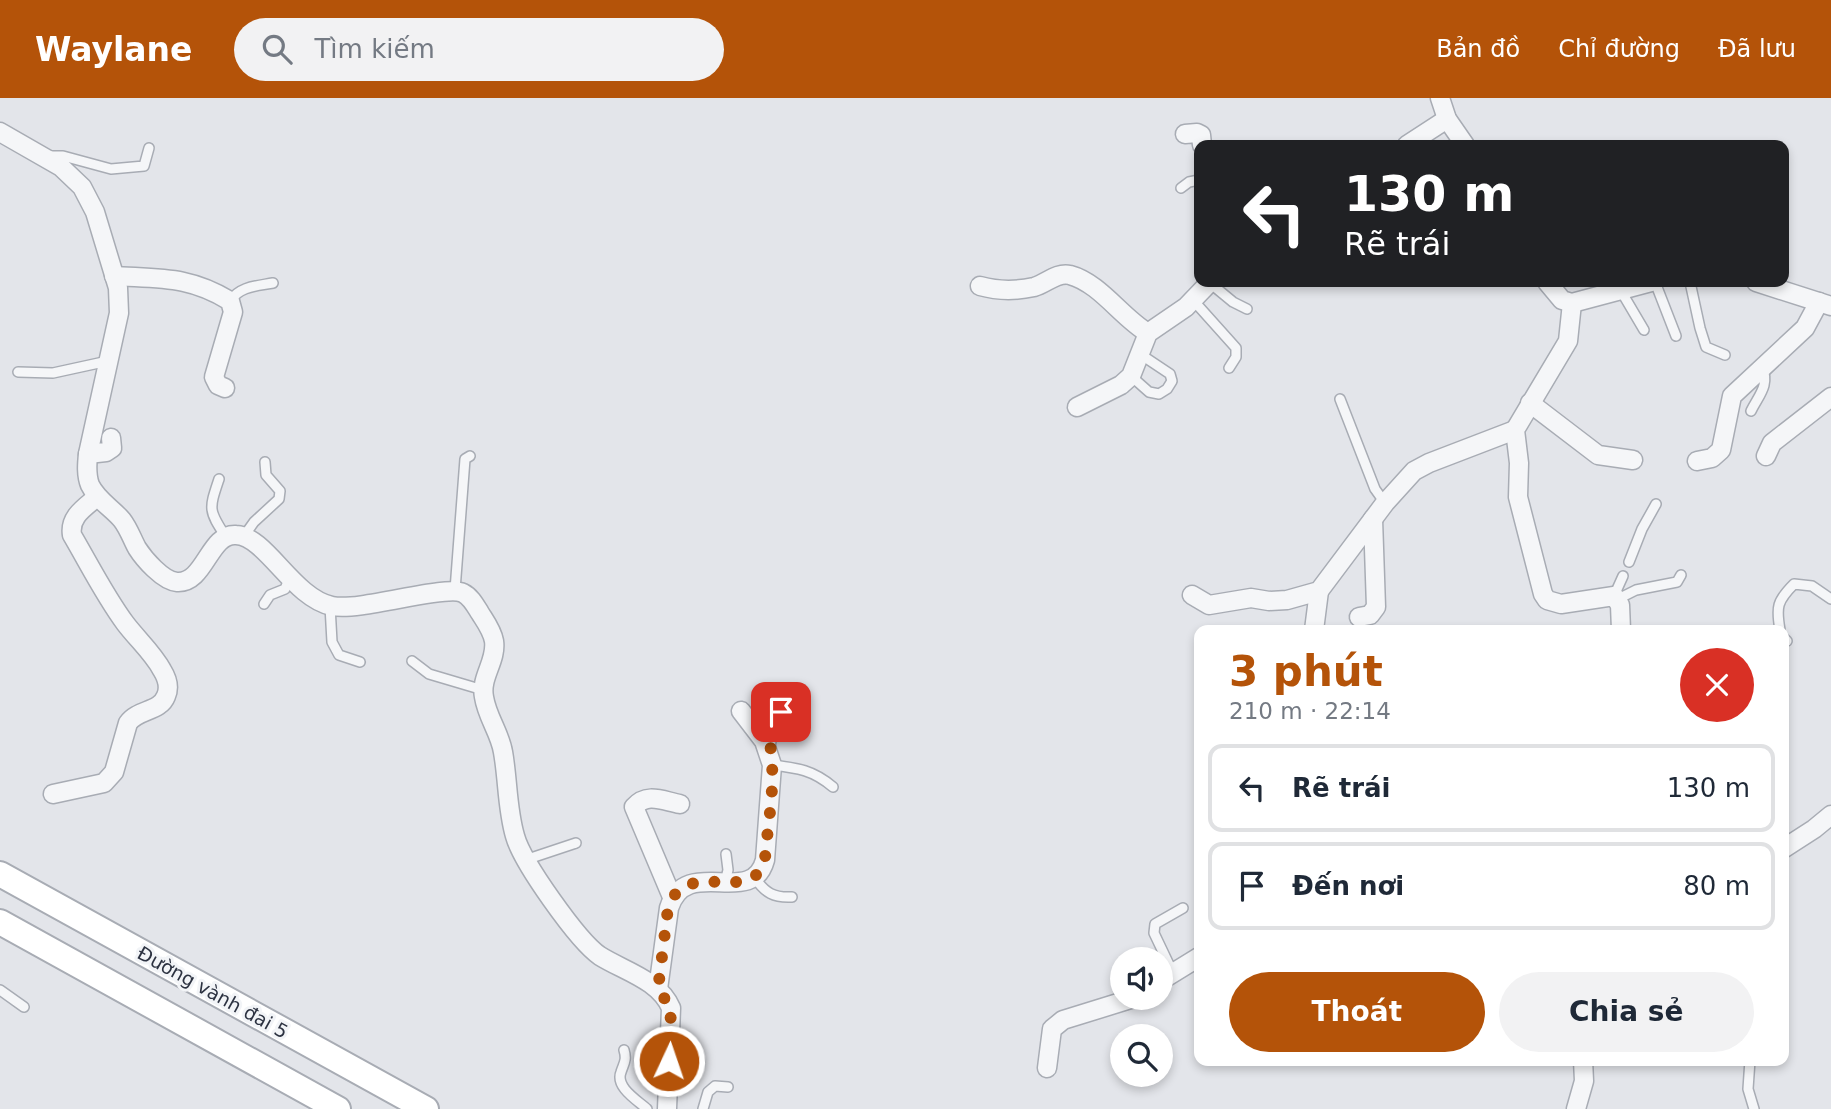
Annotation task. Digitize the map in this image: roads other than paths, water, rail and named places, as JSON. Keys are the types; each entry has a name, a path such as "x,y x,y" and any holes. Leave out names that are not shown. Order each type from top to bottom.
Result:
{"main road":[{"name":"Đường vành đai 5","path":"0,874 426,1109"},
{"path":"0,922 338,1109"}],"street":[{"path":"1411,140 1448,106 1463,140"},
{"path":"0,132 73,177 89,198 114,276 120,301 88,454 87,470 97,497 121,519 143,557 167,578 176,582 186,580 195,573 235,536 256,543 289,579 330,606 358,606 455,590 470,598 490,629 494,641 494,654 483,690 486,706 503,751 515,839 526,860 584,942 598,955 658,989 671,1008 667,1109"},
{"path":"1185,134 1197,133 1201,135 1202,140"},
{"path":"980,286 1007,291 1037,286 1061,274 1072,276 1108,297 1137,326 1148,333"},
{"path":"114,276 185,281 207,287 230,301 233,312 214,377 218,385 225,388"},
{"path":"1077,407 1109,392 1131,376 1148,333 1193,300 1205,287"},
{"path":"1551,287 1562,300 1572,303 1633,287"},
{"path":"1698,461 1712,458 1721,450 1732,396 1805,328 1825,304 1772,287"},
{"path":"1572,303 1568,341 1515,430 1519,463 1518,497 1543,594 1547,600 1562,604 1616,598 1620,625"},
{"path":"1766,456 1772,443 1831,397"},
{"path":"1530,403 1598,455 1633,460"},
{"path":"1315,625 1319,591 1385,503 1415,471 1515,430"},
{"path":"88,454 106,452 112,448 111,438"},
{"path":"52,794 104,783 114,772 128,723 133,716 158,707 168,692 162,669 124,621 72,535 70,526 74,518 97,497"},
{"path":"1359,617 1370,615 1376,607 1373,519"},
{"path":"1192,595 1209,605 1251,598 1287,600 1319,591"},
{"path":"658,989 668,908 672,897 681,888 693,883 744,882 755,878 762,871 771,758 765,741 741,711"},
{"path":"672,897 634,807 639,801 653,797 680,804"},
{"path":"1789,845 1831,815"},
{"path":"1173,973 1194,960"},
{"path":"1047,1068 1052,1029 1063,1020 1110,1005"},
{"path":"1576,1109 1584,1081 1583,1066"}],"lane":[{"path":"42,156 63,156 111,169 144,166 149,148"},
{"path":"1181,188 1194,181"},
{"path":"230,301 234,294 248,287 273,283"},
{"path":"1216,287 1233,302 1247,309"},
{"path":"1655,287 1676,336"},
{"path":"1691,287 1706,347 1725,355"},
{"path":"1621,290 1644,330"},
{"path":"1193,300 1236,348 1236,357 1229,368"},
{"path":"1131,376 1149,392 1159,394 1167,389 1172,381 1170,374 1140,354"},
{"path":"19,372 53,373 108,361"},
{"path":"1751,411 1765,387 1766,376 1762,367"},
{"path":"1340,399 1375,489 1385,503"},
{"path":"455,590 465,459 470,456"},
{"path":"219,479 210,507 214,520 235,536 279,499 280,491 266,475 265,462"},
{"path":"1629,562 1642,529 1656,504"},
{"path":"1616,598 1636,590 1677,582 1681,575"},
{"path":"1616,598 1623,576"},
{"path":"264,604 270,595 285,589 289,579"},
{"path":"1779,625 1776,611 1782,596 1794,584 1812,586 1831,599"},
{"path":"330,606 332,642 339,655 360,662"},
{"path":"412,661 429,674 483,690"},
{"path":"799,699 775,717 771,758 820,776 833,787"},
{"path":"526,860 576,843"},
{"path":"725,882 728,870 726,854"},
{"path":"755,878 763,891 778,898 792,897"},
{"path":"1158,947 1154,933 1155,924 1183,908"},
{"path":"0,990 24,1007"},
{"path":"624,1049 627,1059 619,1074 621,1081 625,1090 647,1109"},
{"path":"1750,1066 1748,1089 1754,1109"},
{"path":"703,1109 708,1092 715,1086 728,1087"}]}
